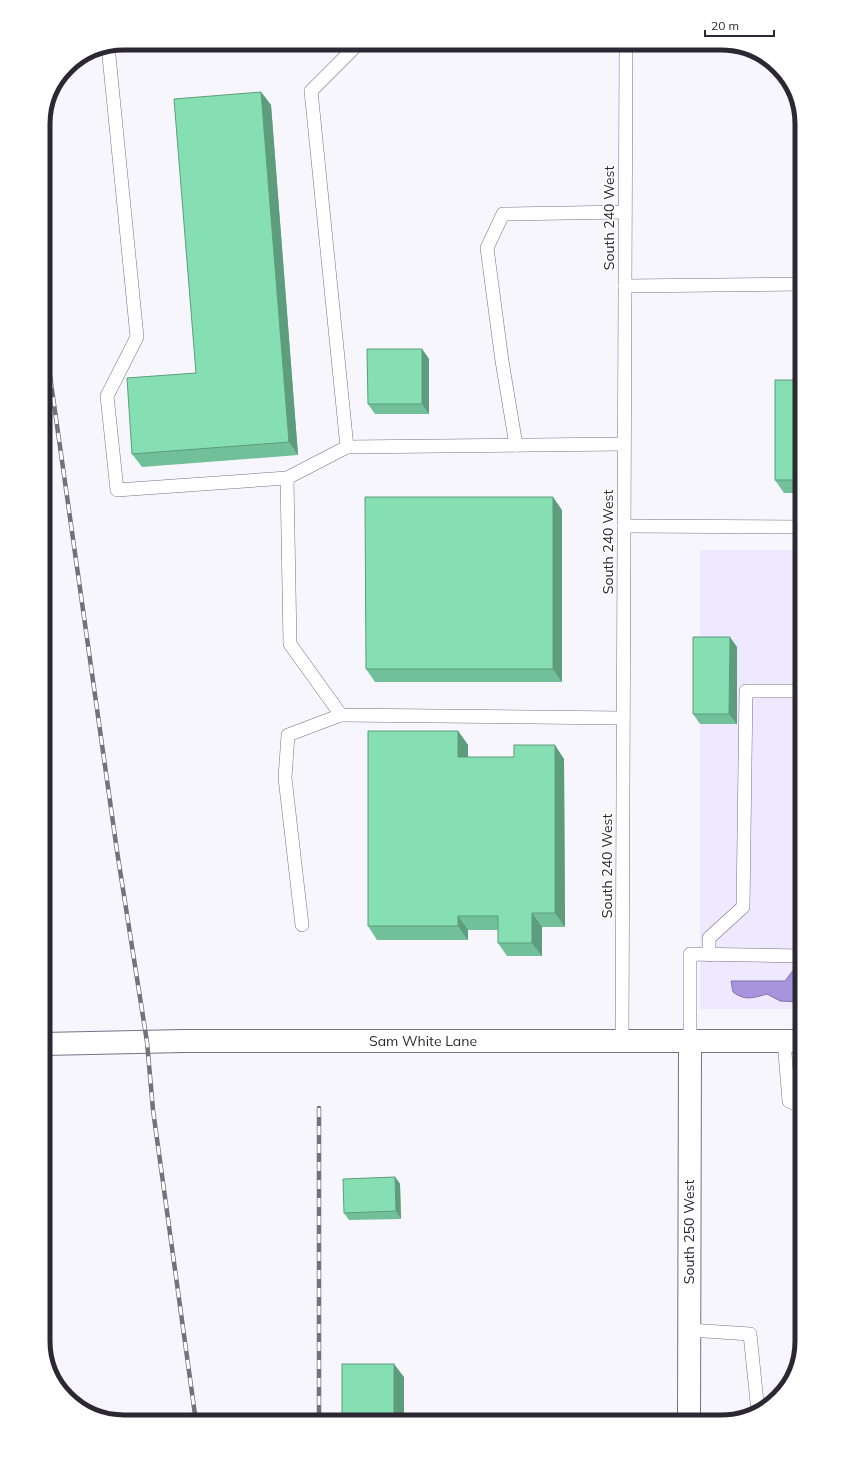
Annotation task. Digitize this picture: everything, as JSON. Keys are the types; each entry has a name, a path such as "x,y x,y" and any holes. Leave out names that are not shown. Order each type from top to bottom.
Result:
{"street":[{"name":"South 250 West","path":"689,1415 690,1041"},
{"name":"Sam White Lane","path":"50,1044 793,1041"}],"lane":[{"path":"347,447 311,91 352,50"},
{"name":"South 240 West","path":"622,1041 626,50"},
{"path":"109,51 138,338 107,396 117,490 287,478 347,447 624,444"},
{"path":"516,445 502,361 487,248 490,241 503,214 625,212"},
{"path":"625,286 795,284"},
{"path":"287,478 290,644 341,715"},
{"path":"624,526 795,527"},
{"path":"709,955 709,938 743,907 746,691 795,691"},
{"path":"302,925 285,778 288,734 341,715 623,718"},
{"path":"690,1041 690,954 795,956"},
{"path":"793,1041 789,1100 795,1103"},
{"path":"689,1330 750,1334 757,1405"}],"shaded area":[{"path":"700,550 795,550 795,1009 700,1009"},
{"path":"794,969 795,1002 780,1001 767,994 745,998 733,992 731,981 785,981"}],"building":[{"path":"261,92 289,442 132,454 127,378 196,373 174,99"},
{"path":"367,349 422,349 422,404 368,404"},
{"path":"775,380 795,380 795,480 775,480"},
{"path":"365,497 553,497 553,669 366,669"},
{"path":"693,637 730,637 729,714 693,714"},
{"path":"368,731 458,731 458,757 514,757 514,745 555,745 555,913 532,913 532,943 498,943 498,916 458,916 458,926 368,926"},
{"path":"395,1177 396,1211 344,1213 343,1179"},
{"path":"342,1364 394,1364 394,1415 342,1415"}],"railway":[{"path":"50,376 117,851 147,1042 153,1110 195,1415"},
{"path":"319,1108 319,1415"}]}
